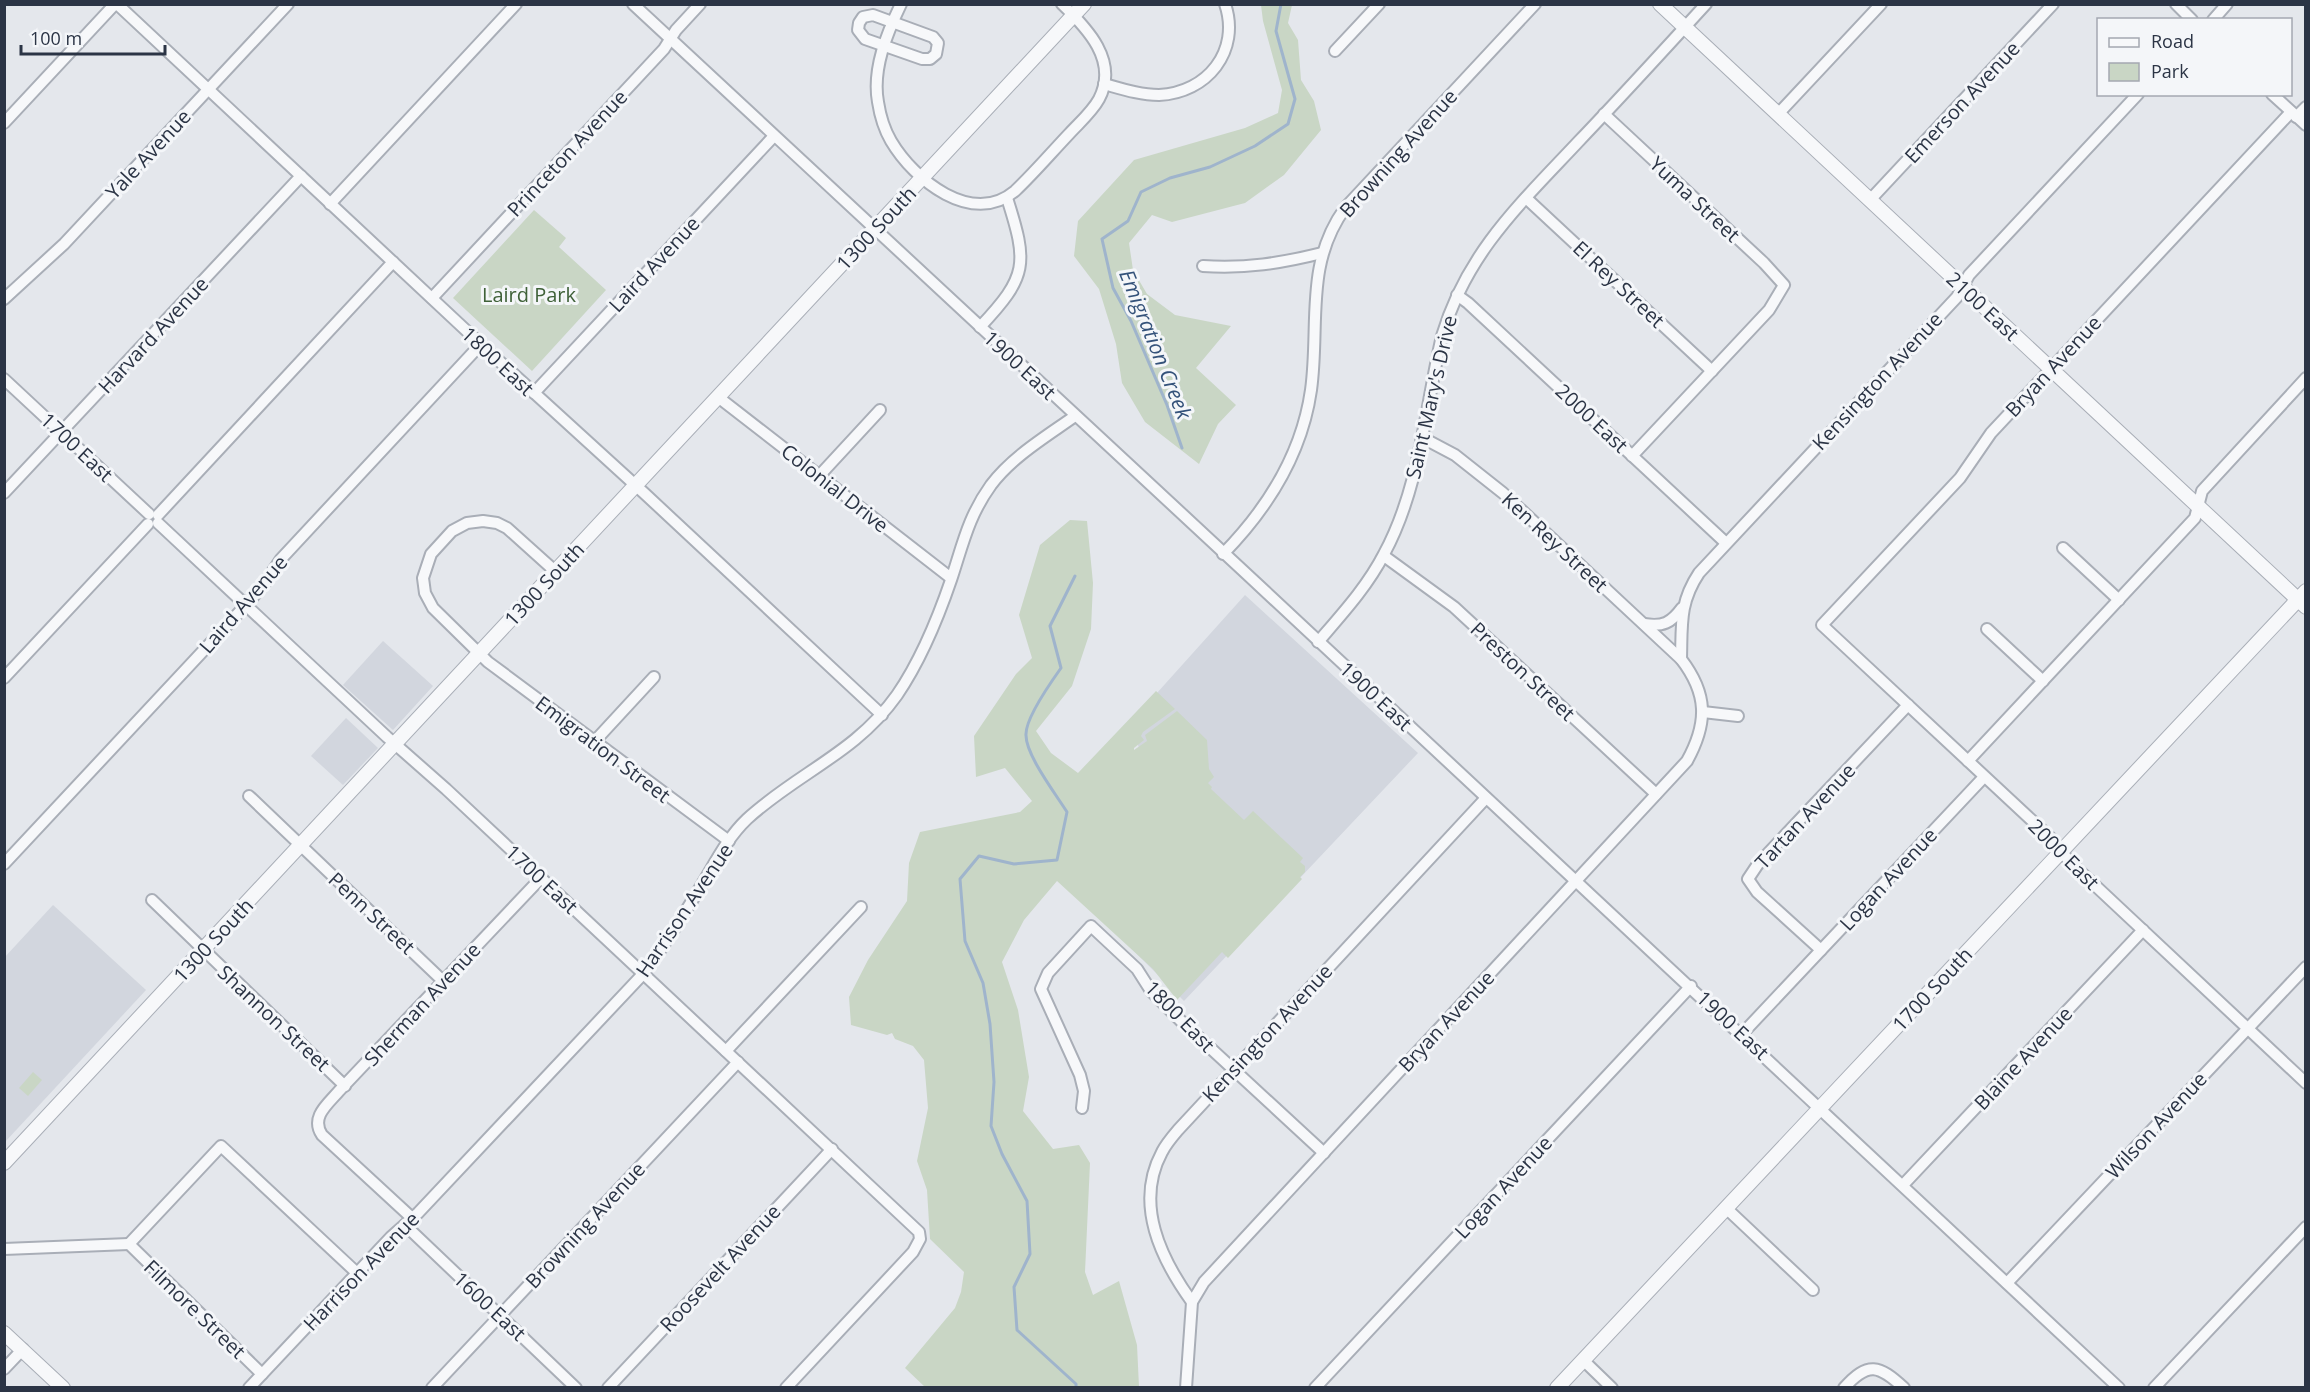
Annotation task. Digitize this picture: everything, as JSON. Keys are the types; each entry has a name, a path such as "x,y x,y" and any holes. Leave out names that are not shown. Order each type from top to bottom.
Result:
{"street":[{"name":"1800 East","path":"116,4 882,715"},
{"path":"4,123 116,4"},
{"name":"Yale Avenue","path":"4,299 64,244 288,4"},
{"path":"330,204 516,4"},
{"name":"1900 East","path":"633,4 1691,986 2119,1388"},
{"name":"Princeton Avenue","path":"432,298 664,49 676,30 700,4"},
{"path":"901,4 885,46 876,87 882,118 892,143 923,177 945,195 962,202 981,203 1007,198 1089,113 1099,99 1104,84 1104,68 1099,49 1092,35 1062,4"},
{"name":"1300 South","path":"4,1163 1084,4"},
{"path":"1104,84 1134,92 1161,95 1182,90 1200,81 1215,67 1227,49 1230,27 1226,4"},
{"path":"1335,51 1379,4"},
{"name":"Browning Avenue","path":"1223,554 1271,494 1300,436 1311,389 1318,274 1327,236 1345,208 1534,4"},
{"name":"2100 East","path":"1660,4 2303,600"},
{"name":"Saint Mary's Drive","path":"1318,642 1354,600 1384,556 1406,501 1442,336 1457,295 1479,254 1526,198 1706,4"},
{"path":"1778,114 1881,4"},
{"name":"Emerson Avenue","path":"1870,200 2053,4"},
{"path":"2176,4 2190,18"},
{"path":"2215,18 2227,4"},
{"path":"870,15 893,22 933,37 938,43 938,51 934,57 926,60 885,46 862,37 858,30 863,17 870,15"},
{"name":"Kensington Avenue","path":"1681,659 1683,607 1698,573 1954,300 1969,275 2136,96"},
{"path":"2274,96 2306,125"},
{"name":"Bryan Avenue","path":"1822,625 1960,478 1990,433 2293,114 2306,106"},
{"name":"Yuma Street","path":"1604,114 1764,263 1784,285 1769,310 1712,371"},
{"name":"Laird Avenue","path":"534,393 774,136"},
{"name":"Harvard Avenue","path":"4,493 301,176"},
{"path":"980,327 1008,296 1020,266 1020,244 1007,198"},
{"name":"El Rey Street","path":"1526,198 1712,371"},
{"path":"1203,266 1264,265 1322,252"},
{"path":"4,678 393,262"},
{"name":"2000 East","path":"1457,295 1726,543"},
{"name":"Laird Avenue","path":"4,864 246,605 281,559 481,344"},
{"path":"1632,456 1712,371"},
{"path":"1968,761 2195,519 2202,491 2306,378"},
{"name":"1700 East","path":"4,379 915,1227 920,1239 913,1252 786,1388"},
{"name":"Colonial Drive","path":"718,398 951,578"},
{"path":"819,476 880,411"},
{"name":"Harrison Avenue","path":"249,1388 644,973 674,932 729,841 748,818 850,744 882,715 910,675 926,646 964,535 979,503 993,483 1013,462 1076,416"},
{"name":"Ken Rey Street","path":"1421,437 1442,447 1479,474 1681,659"},
{"path":"480,654 428,600 424,586 424,570 431,554 460,526 475,521 490,521 507,528 556,572"},
{"path":"2063,549 2118,600"},
{"name":"Preston Street","path":"1384,556 1454,607 1656,794"},
{"name":"1700 South","path":"1557,1388 2062,851 2303,600"},
{"path":"1644,624 1655,626 1666,624 1674,619 1683,607"},
{"name":"2000 East","path":"1822,625 2306,1083"},
{"path":"1987,629 2043,681"},
{"name":"Emigration Street","path":"480,654 496,669 729,841"},
{"name":"Bryan Avenue","path":"1186,1388 1192,1302 1204,1282 1687,760 1702,728 1703,712 1696,683 1681,659"},
{"path":"594,742 654,677"},
{"name":"Tartan Avenue","path":"1821,950 1757,892 1748,879 1758,864 1908,705"},
{"path":"1703,712 1738,716"},
{"name":"Logan Avenue","path":"1742,1034 1984,777"},
{"name":"Penn Street","path":"249,796 443,981"},
{"name":"Kensington Avenue","path":"1192,1302 1159,1245 1150,1211 1154,1174 1161,1152 1178,1130 1486,798"},
{"name":"Sherman Avenue","path":"322,1135 317,1123 318,1116 541,878"},
{"name":"Shannon Street","path":"152,900 345,1086"},
{"path":"726,1051 861,907"},
{"name":"1800 East","path":"1082,1108 1084,1090 1080,1075 1041,989 1048,973 1091,927 1137,969 1151,991 1324,1153"},
{"name":"Blaine Avenue","path":"1903,1185 2143,930"},
{"name":"Wilson Avenue","path":"2007,1283 2306,967"},
{"name":"Logan Avenue","path":"1315,1388 1691,986"},
{"name":"Browning Avenue","path":"432,1388 738,1062"},
{"name":"1600 East","path":"322,1135 500,1315 576,1388"},
{"path":"4,1249 129,1244 221,1146 357,1273"},
{"name":"Roosevelt Avenue","path":"608,1388 832,1149"},
{"path":"1726,1208 1813,1290"},
{"path":"2154,1388 2306,1227"},
{"name":"Filmore Street","path":"129,1244 262,1374"},
{"path":"4,1333 63,1388"},
{"path":"4,1369 22,1350"},
{"path":"1583,1360 1612,1388"},
{"path":"1844,1388 1862,1371 1882,1370 1904,1388"}],"shaded area":[{"path":"1245,595 1418,753 1184,1001 1096,913 1154,789 1130,723"},
{"path":"383,641 433,686 393,730 343,685"},
{"path":"346,718 378,748 343,785 311,756"},
{"path":"53,905 146,990 5,1142 4,958"}],"green space":[{"path":"1261,5 1292,5 1288,23 1298,40 1301,80 1314,101 1321,130 1284,175 1245,203 1172,222 1152,215 1129,243 1133,270 1147,294 1175,315 1231,326 1196,368 1236,405 1218,424 1199,464 1145,422 1122,383 1116,344 1099,289 1074,256 1078,221 1134,160 1245,128 1278,113 1282,90 1263,21"},
{"name":"Laird Park","path":"534,210 566,238 559,247 606,290 532,371 453,298"},
{"path":"1070,520 1087,521 1093,583 1091,629 1072,686 1036,731 1051,753 1078,773 1156,691 1175,709 1143,732 1141,736 1144,740 1134,750 1147,741 1145,735 1177,711 1207,740 1209,769 1214,777 1208,783 1211,789 1244,820 1253,811 1303,858 1300,862 1305,866 1305,872 1300,877 1302,879 1228,958 1222,952 1177,1000 1153,969 1057,881 1024,920 1002,962 1018,1010 1029,1077 1023,1111 1053,1149 1079,1145 1090,1163 1085,1272 1093,1295 1119,1281 1137,1345 1139,1387 925,1387 905,1368 955,1308 961,1292 964,1272 930,1239 927,1190 917,1161 928,1108 924,1060 913,1046 895,1039 892,1033 887,1035 851,1025 849,997 868,960 907,901 909,863 920,832 1020,812 1032,801 1005,768 976,777 974,736 1016,674 1032,658 1019,615 1040,545"},
{"path":"33,1072 42,1080 28,1096 19,1088"}],"waterway":[{"name":"Emigration Creek","path":"1182,448 1167,405 1131,321 1113,288 1102,239 1128,221 1141,192 1170,178 1210,167 1255,146 1288,124 1295,99 1276,31 1281,4"},
{"name":"Emigration Creek","path":"1075,576 1050,626 1061,668 1034,709 1026,734 1035,762 1067,812 1057,860 1014,864 979,856 960,879 965,941 983,983 990,1024 994,1082 991,1126 1002,1154 1027,1201 1030,1254 1014,1287 1017,1330 1076,1384 1076,1388"}]}
